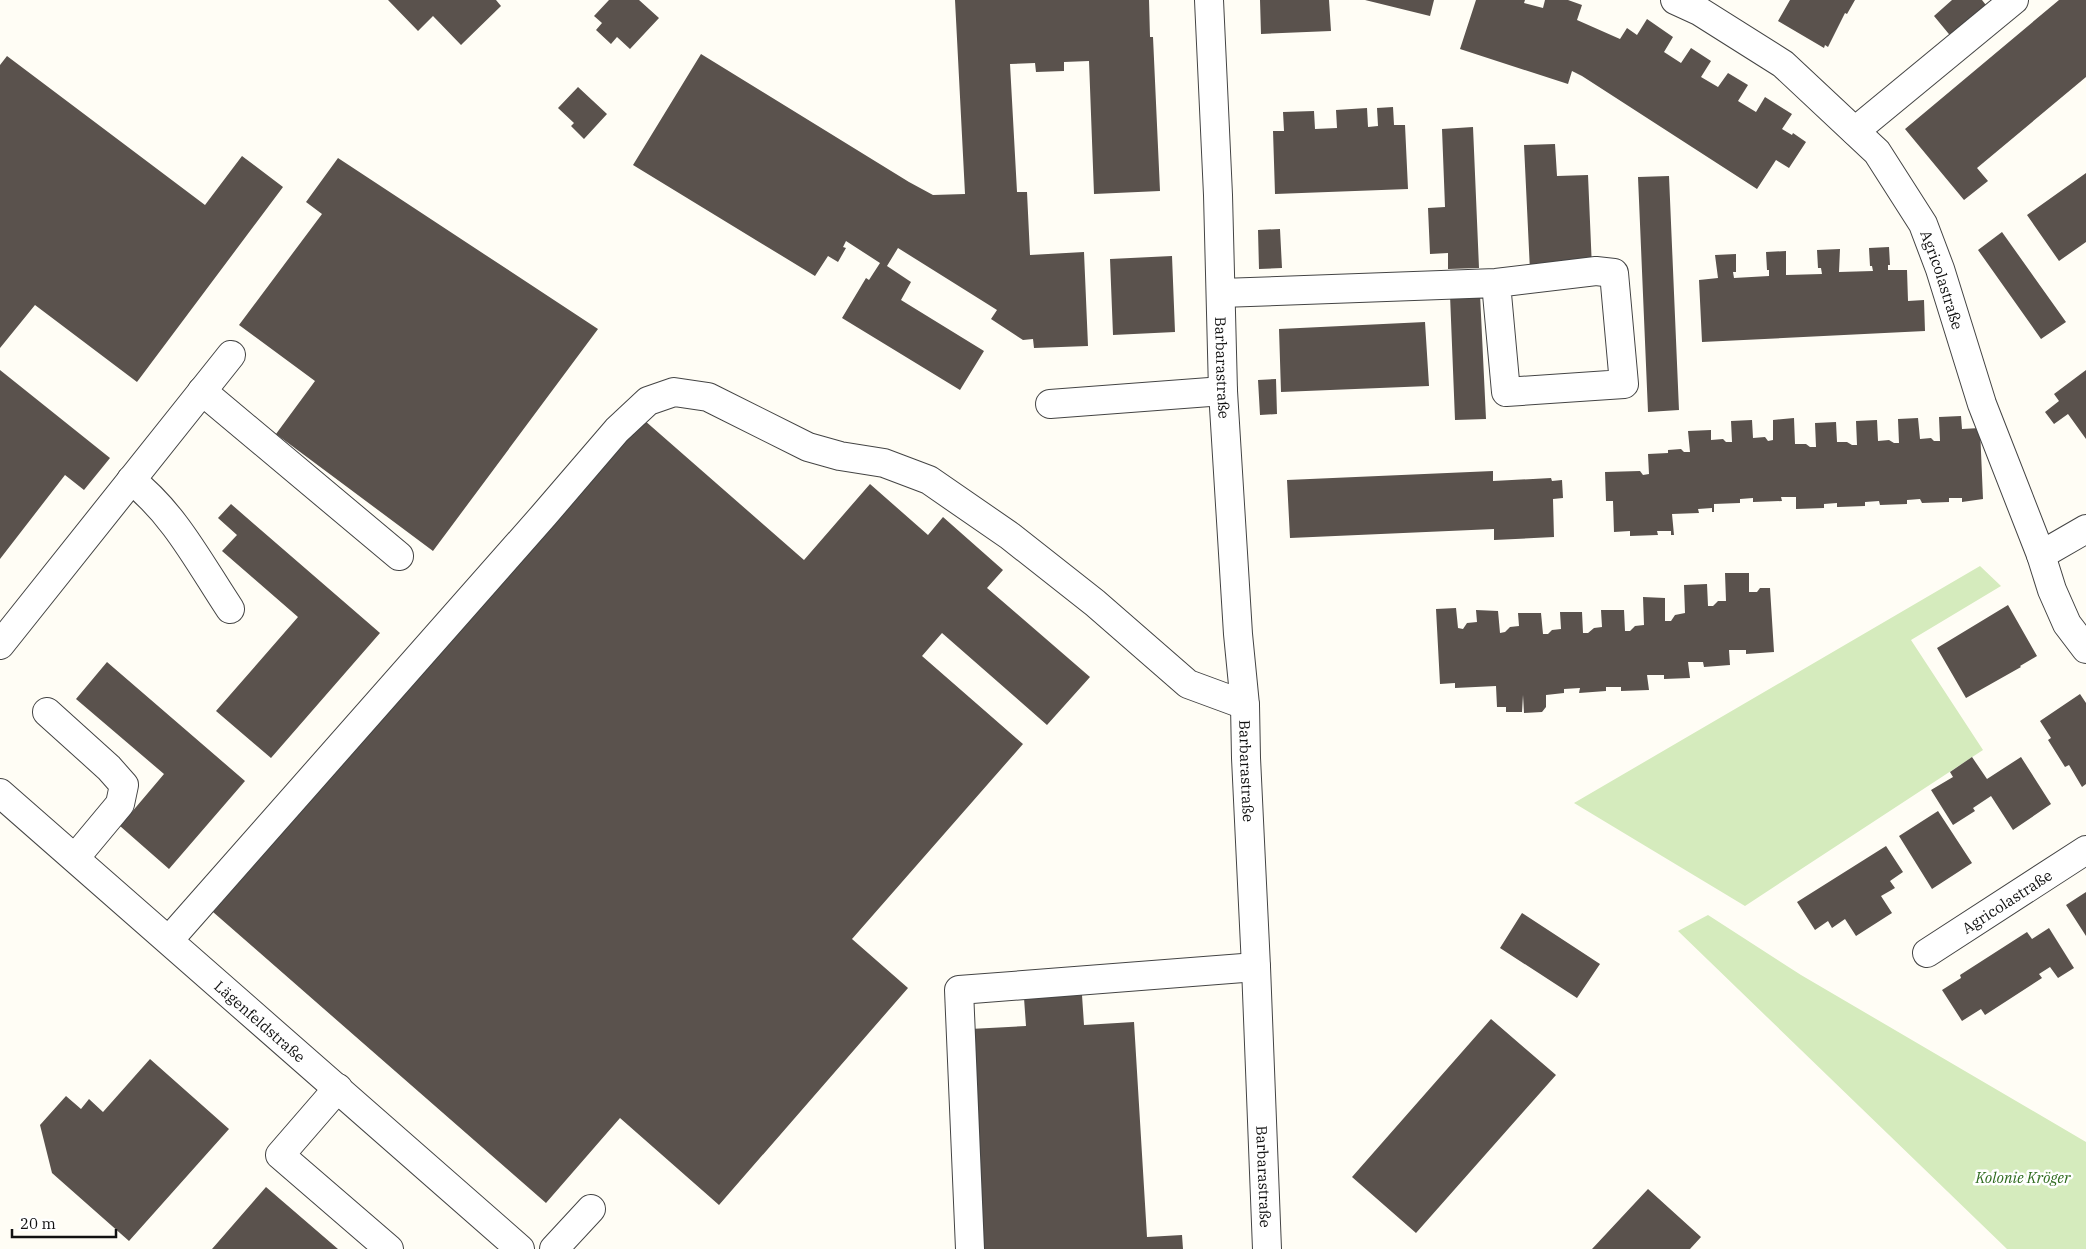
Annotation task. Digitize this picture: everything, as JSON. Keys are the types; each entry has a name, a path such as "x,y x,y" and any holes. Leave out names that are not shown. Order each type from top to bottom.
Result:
{"street":[{"name":"Barbarastraße","path":"1209,0 1224,391 1238,634 1245,706 1267,1249"},
{"path":"1855,131 2014,0"},
{"name":"Agricolastraße","path":"1692,4 1783,64 1855,131 1877,152 1923,224 1940,269 1982,404 2041,555 2052,590 2067,624 2086,649"},
{"path":"1221,293 1496,283 1596,272 1614,273 1624,384 1506,392 1496,283"},
{"path":"0,645 231,355"},
{"path":"202,391 399,556"},
{"path":"1050,404 1224,391"},
{"path":"169,940 617,430 648,401 674,392 708,397 808,447 840,456 884,463 929,480 1010,536 1095,603 1188,684 1245,706"},
{"path":"131,480 148,493 178,530 230,608"},
{"path":"2041,555 2086,529"},
{"path":"47,712 109,768 124,785 120,804 75,858"},
{"name":"Lägenfeldstraße","path":"0,793 520,1249"},
{"name":"Agricolastraße","path":"1927,953 2086,850"},
{"path":"970,1249 958,990 1256,968"},
{"path":"338,1088 280,1155 389,1249"},
{"path":"554,1249 591,1209"}],"green space":[{"path":"1980,566 2001,586 1911,640 1983,750 1745,906 1574,803"},
{"name":"Kolonie Kröger","path":"1708,915 1801,975 2086,1142 2086,1249 2007,1249 1678,931"}],"building":[{"path":"388,0 496,0 501,6 461,45 433,16 418,31"},
{"path":"609,0 639,0 659,18 630,49 617,37 611,44 596,30 602,23 594,16"},
{"path":"955,0 1149,0 1150,37 1153,37 1160,191 1094,194 1089,61 1064,62 1064,71 1036,72 1035,63 1010,64 1017,192 1027,192 1030,255 1084,252 1088,346 1034,348 1033,339 1023,340 991,319 997,310 898,248 887,266 911,282 901,300 984,351 960,390 842,318 866,278 869,280 880,263 846,241 843,247 846,248 838,262 828,256 815,276 633,165 701,54 933,195 965,194"},
{"path":"1260,0 1329,0 1331,31 1261,34"},
{"path":"1365,0 1434,0 1430,16"},
{"path":"1476,0 1525,0 1524,3 1543,8 1545,0 1568,0 1582,5 1577,20 1620,39 1627,28 1637,35 1647,19 1673,37 1664,52 1681,63 1691,48 1711,61 1701,77 1718,87 1728,73 1748,85 1738,101 1756,112 1765,97 1792,114 1782,129 1792,135 1793,133 1806,142 1789,168 1776,160 1757,189 1572,71 1568,84 1460,49"},
{"path":"1790,0 1855,0 1847,14 1845,13 1828,47 1825,45 1824,48 1778,21"},
{"path":"1952,0 1982,0 1989,9 1953,39 1934,16"},
{"path":"2059,0 2086,0 2086,77 1977,168 1988,181 1964,200 1905,129"},
{"path":"7,56 205,205 242,156 283,187 137,382 35,305 0,348 0,65"},
{"path":"578,87 607,114 584,139 571,126 574,123 558,108"},
{"path":"1393,107 1394,125 1405,125 1408,189 1275,194 1273,131 1284,131 1283,112 1314,111 1315,129 1337,128 1336,110 1367,108 1368,127 1378,126 1377,108"},
{"path":"1473,127 1479,268 1448,269 1448,253 1430,254 1428,208 1445,207 1442,129"},
{"path":"1555,144 1557,176 1588,175 1592,268 1530,271 1524,145"},
{"path":"338,158 598,329 433,551 276,434 315,381 239,325 322,214 306,202"},
{"path":"2086,173 2086,242 2059,261 2027,215"},
{"path":"1669,176 1679,410 1648,412 1638,177"},
{"path":"1280,229 1282,268 1259,269 1258,230"},
{"path":"2002,232 2066,322 2041,339 1978,250"},
{"path":"1889,247 1890,265 1888,265 1888,270 1907,270 1908,301 1924,300 1925,331 1702,342 1699,280 1718,278 1715,255 1736,254 1734,278 1769,276 1766,252 1786,251 1786,275 1822,274 1821,268 1818,268 1817,250 1840,249 1839,272 1873,271 1872,266 1870,266 1869,248"},
{"path":"1172,256 1175,332 1113,335 1110,259"},
{"path":"1480,294 1486,419 1455,420 1450,295"},
{"path":"1425,322 1429,386 1281,392 1279,329"},
{"path":"0,370 110,458 84,490 65,475 0,559"},
{"path":"2086,370 2086,439 2068,414 2054,424 2045,412 2059,401 2054,394"},
{"path":"1276,379 1277,414 1260,415 1258,380"},
{"path":"1961,416 1962,429 1980,428 1983,499 1962,502 1962,498 1949,498 1949,502 1922,503 1920,499 1907,500 1907,504 1880,505 1879,501 1865,502 1865,506 1838,507 1837,503 1824,504 1824,508 1796,509 1796,497 1781,497 1782,501 1753,502 1753,498 1740,499 1740,503 1714,504 1714,512 1712,512 1712,508 1698,509 1699,513 1672,514 1674,535 1671,535 1671,531 1657,531 1658,535 1630,536 1630,531 1614,532 1613,501 1606,501 1605,472 1640,471 1643,475 1649,474 1648,454 1668,453 1668,450 1681,449 1684,452 1690,452 1688,431 1711,430 1711,440 1723,439 1726,442 1732,442 1731,421 1752,420 1753,438 1765,437 1768,441 1773,440 1773,420 1794,418 1795,444 1806,444 1810,447 1816,447 1815,423 1836,422 1837,442 1857,445 1856,421 1877,420 1878,441 1889,440 1899,443 1898,419 1918,418 1920,439 1931,438 1934,441 1940,441 1939,417"},
{"path":"644,420 804,560 870,484 928,535 943,517 1003,570 987,588 1090,677 1047,725 942,633 922,656 1023,744 852,939 908,988 719,1205 620,1118 546,1203 213,912"},
{"path":"1493,471 1493,481 1551,478 1552,481 1562,480 1563,498 1553,499 1554,537 1494,540 1494,529 1290,538 1287,480"},
{"path":"231,504 380,633 271,758 216,711 298,617 222,551 237,535 218,518"},
{"path":"1725,573 1749,573 1749,592 1757,592 1760,588 1770,588 1774,652 1746,654 1746,650 1729,650 1730,665 1704,667 1703,662 1688,662 1690,678 1664,679 1664,675 1647,675 1649,690 1621,691 1621,687 1606,687 1606,691 1579,693 1580,688 1564,689 1564,693 1546,695 1546,707 1542,712 1524,713 1523,695 1522,712 1506,712 1506,707 1497,707 1496,686 1455,688 1455,683 1440,684 1436,609 1456,608 1458,628 1463,629 1467,623 1477,622 1476,610 1498,611 1500,633 1505,632 1510,627 1519,626 1518,613 1541,613 1543,634 1561,629 1560,612 1582,612 1583,633 1588,633 1594,628 1602,627 1601,610 1624,610 1625,631 1630,631 1635,626 1644,625 1643,597 1665,598 1665,621 1671,621 1675,615 1685,613 1684,585 1707,584 1708,606 1713,606 1718,601 1726,601"},
{"path":"2008,605 2037,656 1966,698 1937,648"},
{"path":"107,662 245,781 169,869 120,826 164,774 76,699"},
{"path":"2080,694 2086,703 2086,784 2082,787 2069,765 2065,767 2048,740 2051,738 2040,721"},
{"path":"1972,757 1987,779 2021,757 2051,804 2013,830 1991,796 1973,808 1975,811 1953,825 1931,790 1953,777 1950,772"},
{"path":"1938,811 1972,863 1932,889 1899,836"},
{"path":"1886,846 1903,872 1890,881 1895,888 1881,896 1892,913 1856,936 1845,919 1832,928 1828,921 1815,930 1797,902"},
{"path":"2086,892 2086,936 2066,905"},
{"path":"1522,913 1600,964 1577,998 1500,948"},
{"path":"2049,928 2074,968 2058,978 2050,967 2039,974 2042,978 1985,1015 1981,1009 1962,1021 1942,990 1961,978 1960,975 2027,932 2032,939"},
{"path":"1082,995 1084,1025 1134,1022 1147,1237 1182,1235 1183,1249 983,1249 970,1029 1026,1026 1024,998"},
{"path":"1491,1019 1556,1075 1416,1233 1352,1177"},
{"path":"150,1059 229,1129 129,1241 52,1173 40,1125 66,1096 81,1109 89,1099 103,1112"},
{"path":"266,1187 338,1249 212,1249"},
{"path":"1648,1189 1701,1237 1690,1249 1592,1249"}]}
